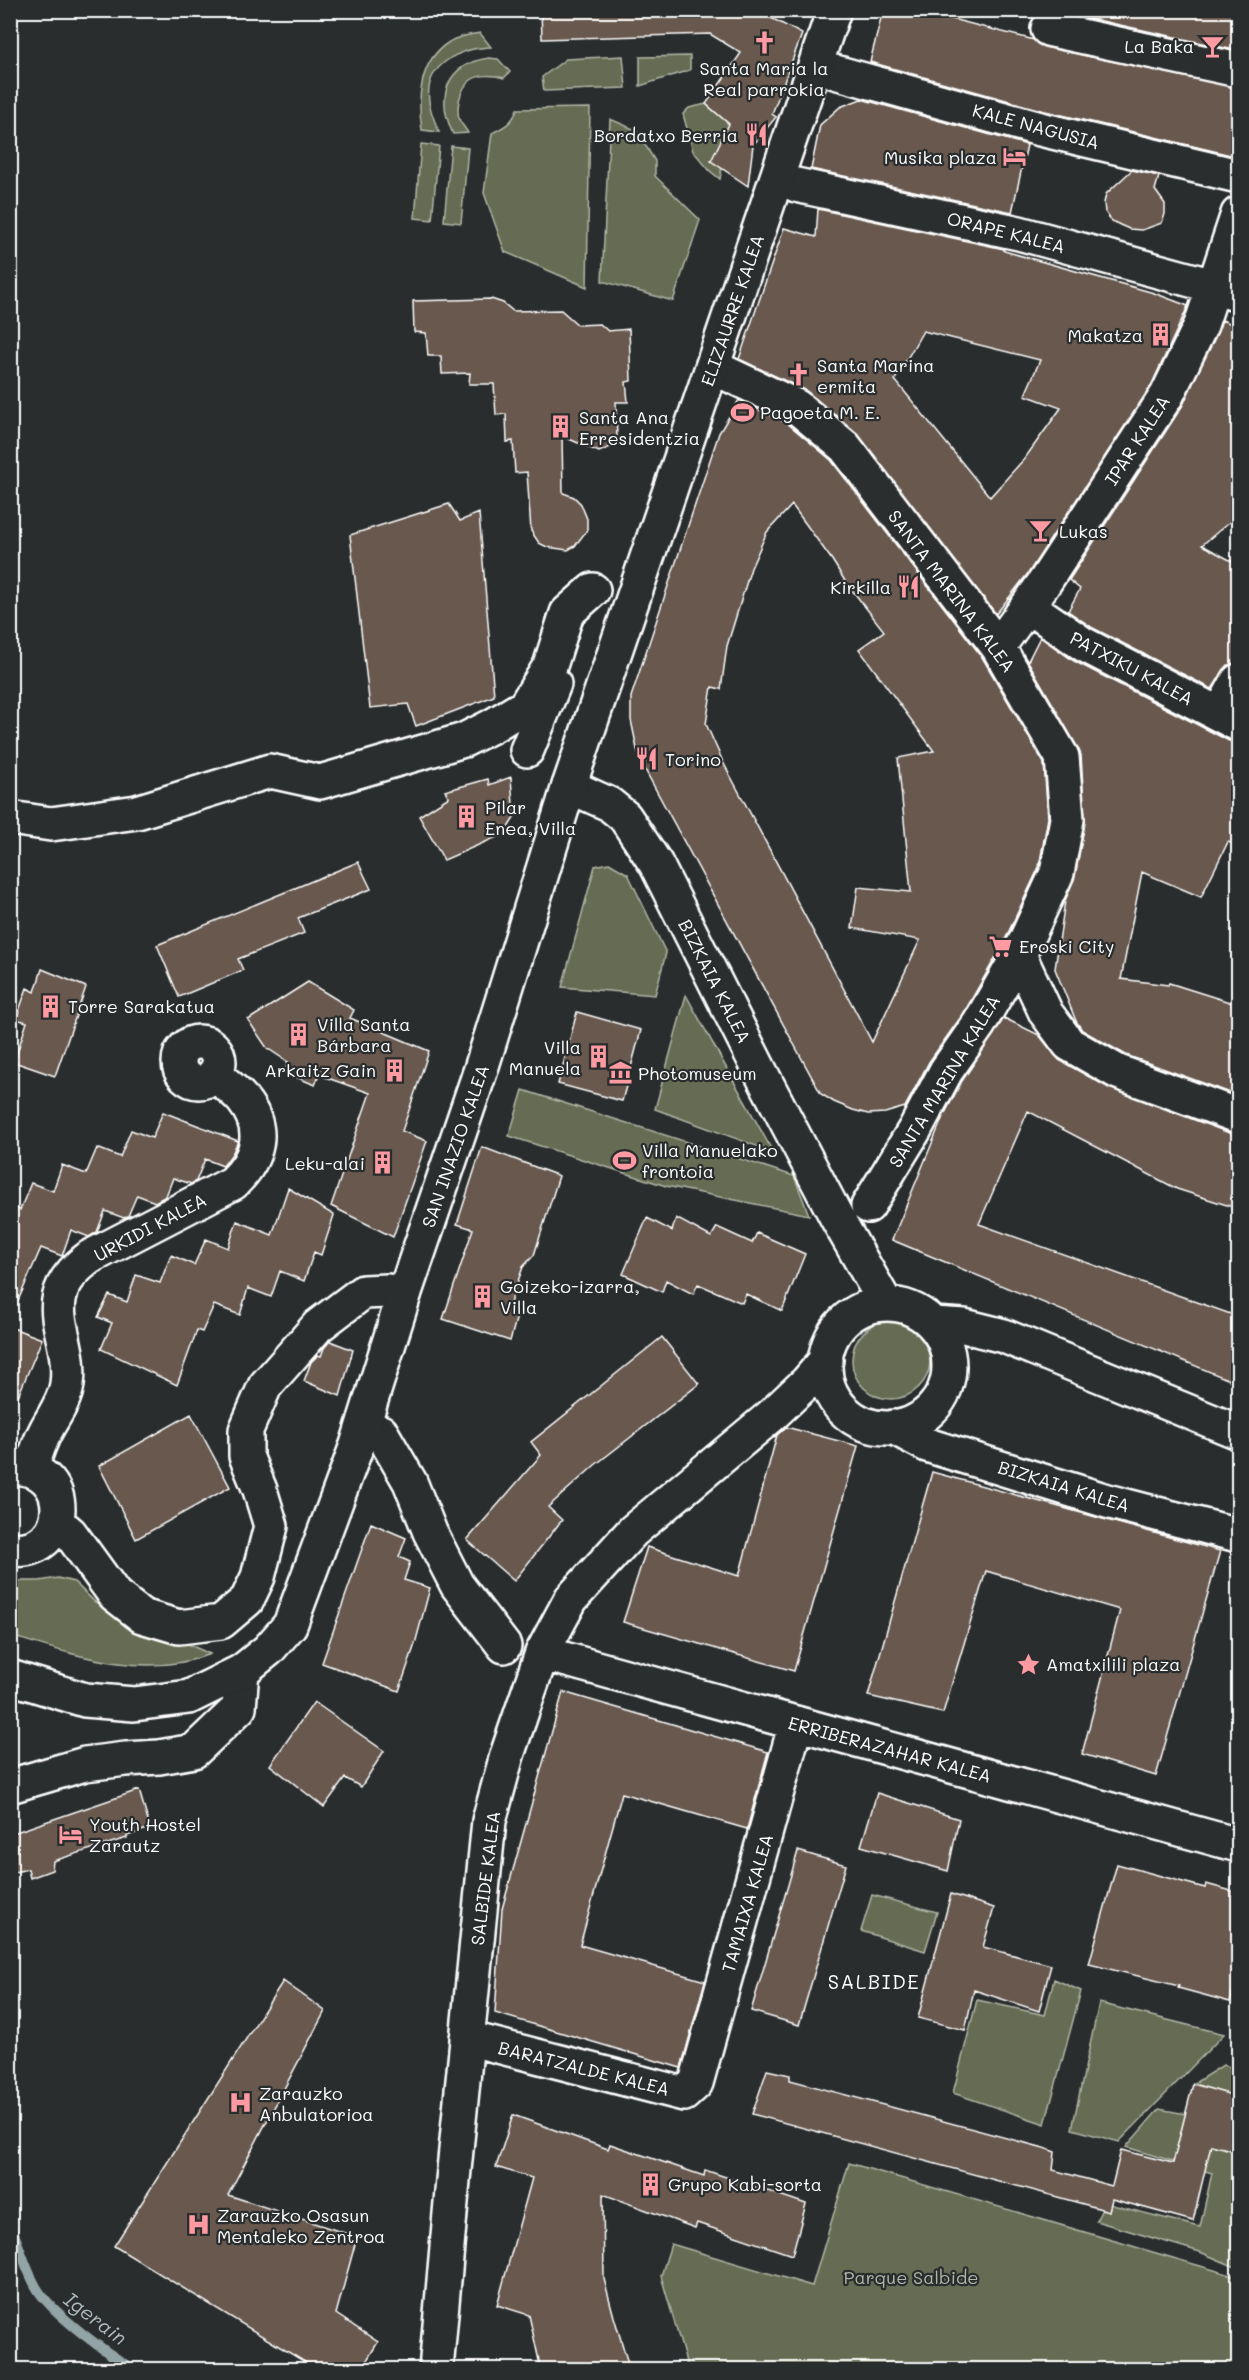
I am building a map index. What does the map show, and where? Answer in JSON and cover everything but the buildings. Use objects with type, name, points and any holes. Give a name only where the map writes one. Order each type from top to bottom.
[{"type":"street","name":"ELIZAURRE KALEA","points":[[633,602],[831,13]]},
{"type":"street","points":[[1048,29],[1239,70]]},
{"type":"street","name":"KALE NAGUSIA","points":[[835,72],[1040,129],[1239,176]]},
{"type":"street","name":"ORAPE KALEA","points":[[796,185],[1019,233],[1226,291]]},
{"type":"street","name":"IPAR KALEA","points":[[998,647],[1029,606],[1167,395],[1201,325],[1226,291],[1239,214]]},
{"type":"street","name":"SANTA MARINA KALEA","points":[[712,367],[797,407],[845,447],[998,647],[1062,757],[1067,819],[1057,873],[1019,955],[979,1024],[946,1071],[915,1129],[868,1206]]},
{"type":"street","points":[[593,590],[633,602]]},
{"type":"street","points":[[527,750],[593,590]]},
{"type":"street","points":[[10,818],[51,824],[136,812],[270,771],[320,782],[464,740],[525,706],[550,666],[567,613],[593,590]]},
{"type":"street","name":"SAN INAZIO KALEA","points":[[10,1677],[85,1700],[134,1704],[189,1697],[242,1671],[268,1650],[290,1626],[357,1445],[404,1295],[481,1069],[569,786],[633,602]]},
{"type":"street","name":"PATXIKU KALEA","points":[[1029,606],[1083,644],[1229,719]]},
{"type":"street","points":[[1229,719],[1239,681]]},
{"type":"street","name":"BIZKAIA KALEA","points":[[569,786],[609,804],[625,817],[656,864],[764,1079],[847,1236],[886,1304]]},
{"type":"street","points":[[1019,955],[1046,1013],[1069,1044],[1118,1072],[1239,1116]]},
{"type":"street","name":"URKIDI KALEA","points":[[21,1468],[38,1446],[64,1398],[68,1370],[58,1308],[64,1284],[71,1274],[90,1257],[233,1183],[247,1169],[254,1153],[257,1132],[252,1113],[242,1098],[214,1074]]},
{"type":"street","name":"BIZKAIA KALEA","points":[[847,1236],[852,1315]]},
{"type":"street","points":[[57,1522],[70,1533],[115,1595],[142,1616],[179,1627],[221,1622],[247,1600],[258,1577],[271,1526],[246,1456],[246,1430],[265,1386],[318,1326],[363,1292],[388,1291],[404,1295]]},
{"type":"street","points":[[886,1304],[903,1306],[919,1312],[933,1324],[944,1340],[949,1359],[945,1388],[929,1412],[912,1423],[893,1427],[875,1426],[858,1420],[844,1410],[833,1396],[827,1380],[826,1360],[830,1343],[838,1328],[852,1315],[868,1306],[886,1304]]},
{"type":"street","points":[[933,1324],[964,1326],[1004,1336],[1239,1431]]},
{"type":"street","name":"SALBIDE KALEA","points":[[436,2370],[489,1821],[507,1755],[542,1653],[571,1599],[633,1531],[771,1416],[807,1382],[826,1360]]},
{"type":"street","name":"SALBIDE KALEA","points":[[771,1416],[807,1409],[844,1410]]},
{"type":"street","name":"BIZKAIA KALEA","points":[[893,1427],[927,1444],[1107,1501],[1239,1535]]},
{"type":"street","points":[[381,1432],[410,1482],[430,1532],[458,1585],[504,1646]]},
{"type":"street","points":[[10,1549],[27,1549],[40,1544],[50,1535],[57,1522],[59,1508],[57,1496],[47,1480],[21,1468]]},
{"type":"street","name":"ERRIBERAZAHAR KALEA","points":[[542,1653],[1239,1845]]},
{"type":"street","points":[[10,1786],[85,1764],[126,1758],[159,1757],[194,1750],[239,1708],[242,1671]]},
{"type":"street","name":"TAMAIXA KALEA","points":[[696,2083],[796,1723]]},
{"type":"street","name":"BARATZALDE KALEA","points":[[467,2038],[684,2094],[696,2083]]},
{"type":"green space","points":[[480,33],[491,47],[468,51],[447,60],[432,77],[429,101],[439,132],[422,130],[420,94],[431,59],[449,42]]},
{"type":"green space","points":[[623,56],[626,88],[544,91],[542,77],[566,59]]},
{"type":"green space","points":[[690,56],[690,70],[640,86],[640,57]]},
{"type":"green space","points":[[489,58],[498,59],[510,72],[504,78],[482,76],[474,78],[467,84],[461,93],[458,111],[460,121],[468,133],[453,134],[445,108],[448,85],[462,67]]},
{"type":"green space","points":[[706,104],[729,124],[720,179],[693,151],[683,114],[689,108]]},
{"type":"green space","points":[[590,108],[587,287],[505,252],[484,193],[492,133],[510,121],[517,109]]},
{"type":"green space","points":[[610,119],[636,130],[655,161],[655,176],[700,220],[673,301],[602,281]]},
{"type":"green space","points":[[421,144],[439,146],[432,220],[415,218]]},
{"type":"green space","points":[[451,146],[468,148],[461,223],[444,221]]},
{"type":"green space","points":[[609,863],[628,874],[666,953],[655,995],[562,987],[595,866]]},
{"type":"green space","points":[[686,995],[773,1152],[655,1109]]},
{"type":"green space","points":[[523,1090],[794,1176],[809,1215],[666,1186],[509,1136]]},
{"type":"green space","points":[[883,1321],[899,1321],[913,1327],[924,1338],[930,1352],[930,1368],[924,1382],[913,1393],[899,1399],[883,1399],[869,1393],[858,1382],[852,1368],[852,1352],[858,1338],[869,1327]]},
{"type":"green space","points":[[58,1578],[74,1582],[95,1602],[210,1654],[161,1665],[136,1665],[85,1657],[11,1636],[10,1581],[39,1581]]},
{"type":"green space","points":[[872,1895],[937,1912],[925,1951],[861,1931]]},
{"type":"green space","points":[[1054,1979],[1081,1991],[1045,2124],[953,2093],[977,2000],[1045,2015]]},
{"type":"green space","points":[[1099,2003],[1224,2034],[1119,2142],[1072,2129]]},
{"type":"green space","points":[[1223,2065],[1238,2069],[1238,2097],[1193,2084]]},
{"type":"green space","points":[[1159,2109],[1186,2114],[1180,2136],[1238,2152],[1238,2268],[1200,2252],[1096,2221],[1105,2203],[1200,2227],[1212,2173],[1126,2147]]},
{"type":"green space","name":"Parque Salbide","points":[[849,2163],[1238,2277],[1238,2369],[688,2369],[661,2276],[671,2244],[812,2286]]},
{"type":"waterway","name":"Igerain","points":[[10,2225],[30,2275],[46,2300],[82,2333],[134,2370]]},
{"type":"place","name":"Santa Maria la Real parrokia","points":[[764,42]]},
{"type":"place","name":"La Baka","points":[[1212,46]]},
{"type":"place","name":"Bordatxo Berria","points":[[756,135]]},
{"type":"place","name":"Musika plaza","points":[[1015,157]]},
{"type":"place","name":"Makatza","points":[[1161,335]]},
{"type":"place","name":"Santa Marina ermita","points":[[799,375]]},
{"type":"place","name":"Pagoeta M. E.","points":[[742,412]]},
{"type":"place","name":"Santa Ana Erresidentzia","points":[[561,427]]},
{"type":"place","name":"Lukas","points":[[1041,531]]},
{"type":"place","name":"Kirkilla","points":[[909,587]]},
{"type":"place","name":"Torino","points":[[647,759]]},
{"type":"place","name":"Pilar Enea, Villa","points":[[467,817]]},
{"type":"place","name":"Eroski City","points":[[1001,946]]},
{"type":"place","name":"Torre Sarakatua","points":[[50,1006]]},
{"type":"place","name":"Villa Santa Bárbara","points":[[299,1034]]},
{"type":"place","name":"Villa Manuela","points":[[599,1057]]},
{"type":"place","name":"Arkaitz Gain","points":[[394,1070]]},
{"type":"place","name":"Photomuseum","points":[[620,1073]]},
{"type":"place","name":"Villa Manuelako frontoia","points":[[624,1160]]},
{"type":"place","name":"Leku-alai","points":[[383,1163]]},
{"type":"place","name":"Goizeko-izarra, Villa","points":[[482,1296]]},
{"type":"place","name":"Amatxilili plaza","points":[[1028,1664]]},
{"type":"place","name":"Youth Hostel Zarautz","points":[[71,1834]]},
{"type":"place","name":"Zarauzko Anbulatorioa","points":[[241,2103]]},
{"type":"place","name":"Grupo Kabi-sorta","points":[[650,2184]]},
{"type":"place","name":"Zarauzko Osasun Mentaleko Zentroa","points":[[199,2225]]},
{"type":"district","name":"SALBIDE","points":[[874,1981]]}]
